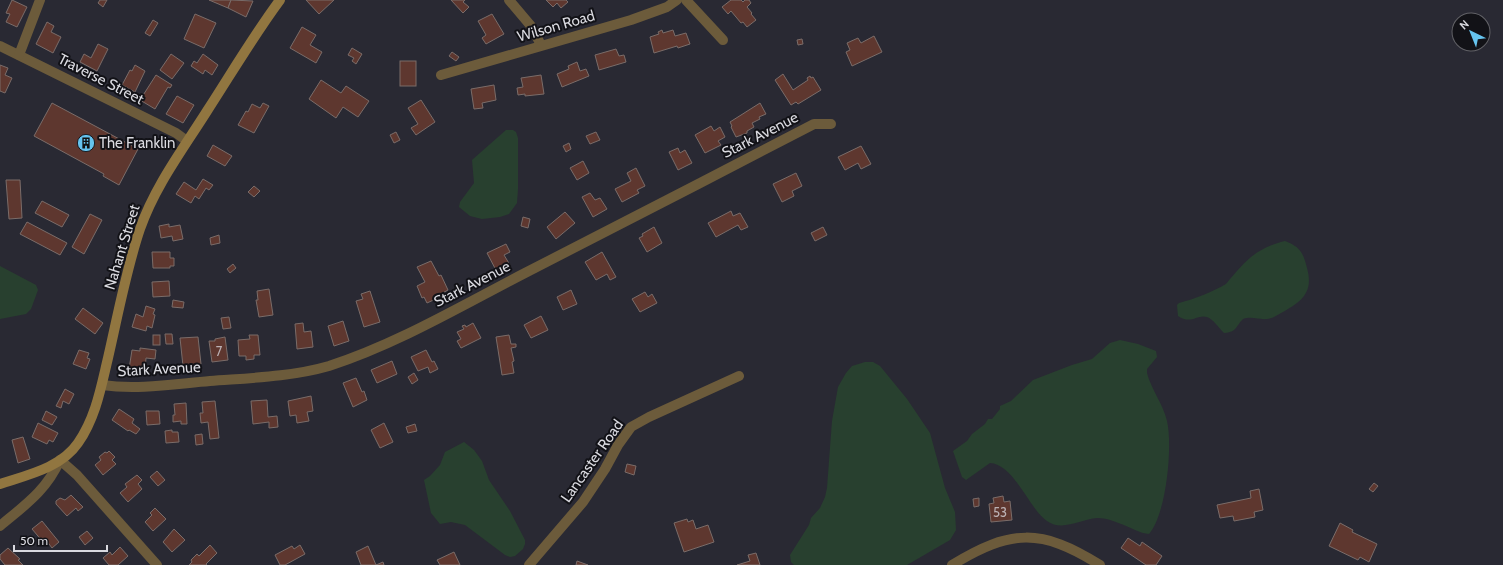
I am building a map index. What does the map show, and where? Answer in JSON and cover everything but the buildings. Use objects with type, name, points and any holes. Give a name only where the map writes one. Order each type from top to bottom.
[{"type":"main road","name":"Nahant Street","points":[[0,484],[49,467],[72,451],[83,436],[95,409],[102,385],[131,260],[141,228],[157,191],[187,141],[280,0]]},
{"type":"street","points":[[19,55],[40,0]]},
{"type":"street","points":[[509,0],[531,26],[542,45]]},
{"type":"street","name":"Wilson Road","points":[[441,75],[656,12],[677,0]]},
{"type":"street","points":[[686,0],[723,40]]},
{"type":"street","name":"Traverse Street","points":[[0,46],[176,133],[187,141]]},
{"type":"street","name":"Stark Avenue","points":[[102,385],[119,387],[148,386],[276,376],[310,370],[345,360],[370,351],[436,319],[814,124],[831,124]]},
{"type":"street","name":"Lancaster Road","points":[[529,565],[583,502],[605,469],[618,445],[631,427],[649,417],[739,376]]},
{"type":"street","points":[[0,526],[38,494],[56,470],[60,460],[77,475],[157,565]]},
{"type":"street","points":[[952,565],[990,544],[1010,539],[1028,538],[1041,539],[1062,544],[1072,548],[1100,565]]},
{"type":"green space","points":[[506,130],[513,130],[516,132],[518,138],[517,203],[509,214],[500,217],[482,219],[470,216],[459,207],[460,202],[474,183],[472,160]]},
{"type":"green space","points":[[1285,241],[1300,251],[1306,262],[1309,284],[1300,301],[1271,318],[1243,319],[1234,330],[1224,333],[1207,317],[1203,316],[1187,320],[1178,316],[1177,305],[1179,303],[1203,295],[1226,284],[1252,256],[1266,247]]},
{"type":"green space","points":[[0,266],[36,285],[38,290],[31,309],[26,314],[0,319]]},
{"type":"green space","points":[[1120,340],[1138,344],[1156,351],[1157,357],[1147,369],[1147,373],[1151,385],[1163,409],[1169,433],[1167,480],[1164,497],[1155,525],[1149,534],[1102,518],[1065,525],[1053,524],[1040,515],[1014,479],[999,465],[990,463],[966,480],[962,477],[953,451],[967,441],[972,434],[985,424],[988,419],[992,419],[1000,409],[1000,406],[1011,401],[1033,380],[1092,359],[1110,343]]},
{"type":"green space","points":[[865,362],[873,362],[880,366],[907,399],[930,433],[945,488],[955,512],[956,530],[950,540],[907,565],[794,565],[791,562],[790,555],[809,525],[811,518],[820,508],[825,497],[832,421],[838,387],[852,366]]},
{"type":"green space","points":[[464,442],[474,450],[482,461],[489,480],[510,511],[525,540],[523,549],[515,556],[510,557],[505,555],[465,525],[451,522],[440,524],[431,513],[424,480],[440,465],[445,452]]},
{"type":"place","name":"The Franklin","points":[[86,143]]}]
